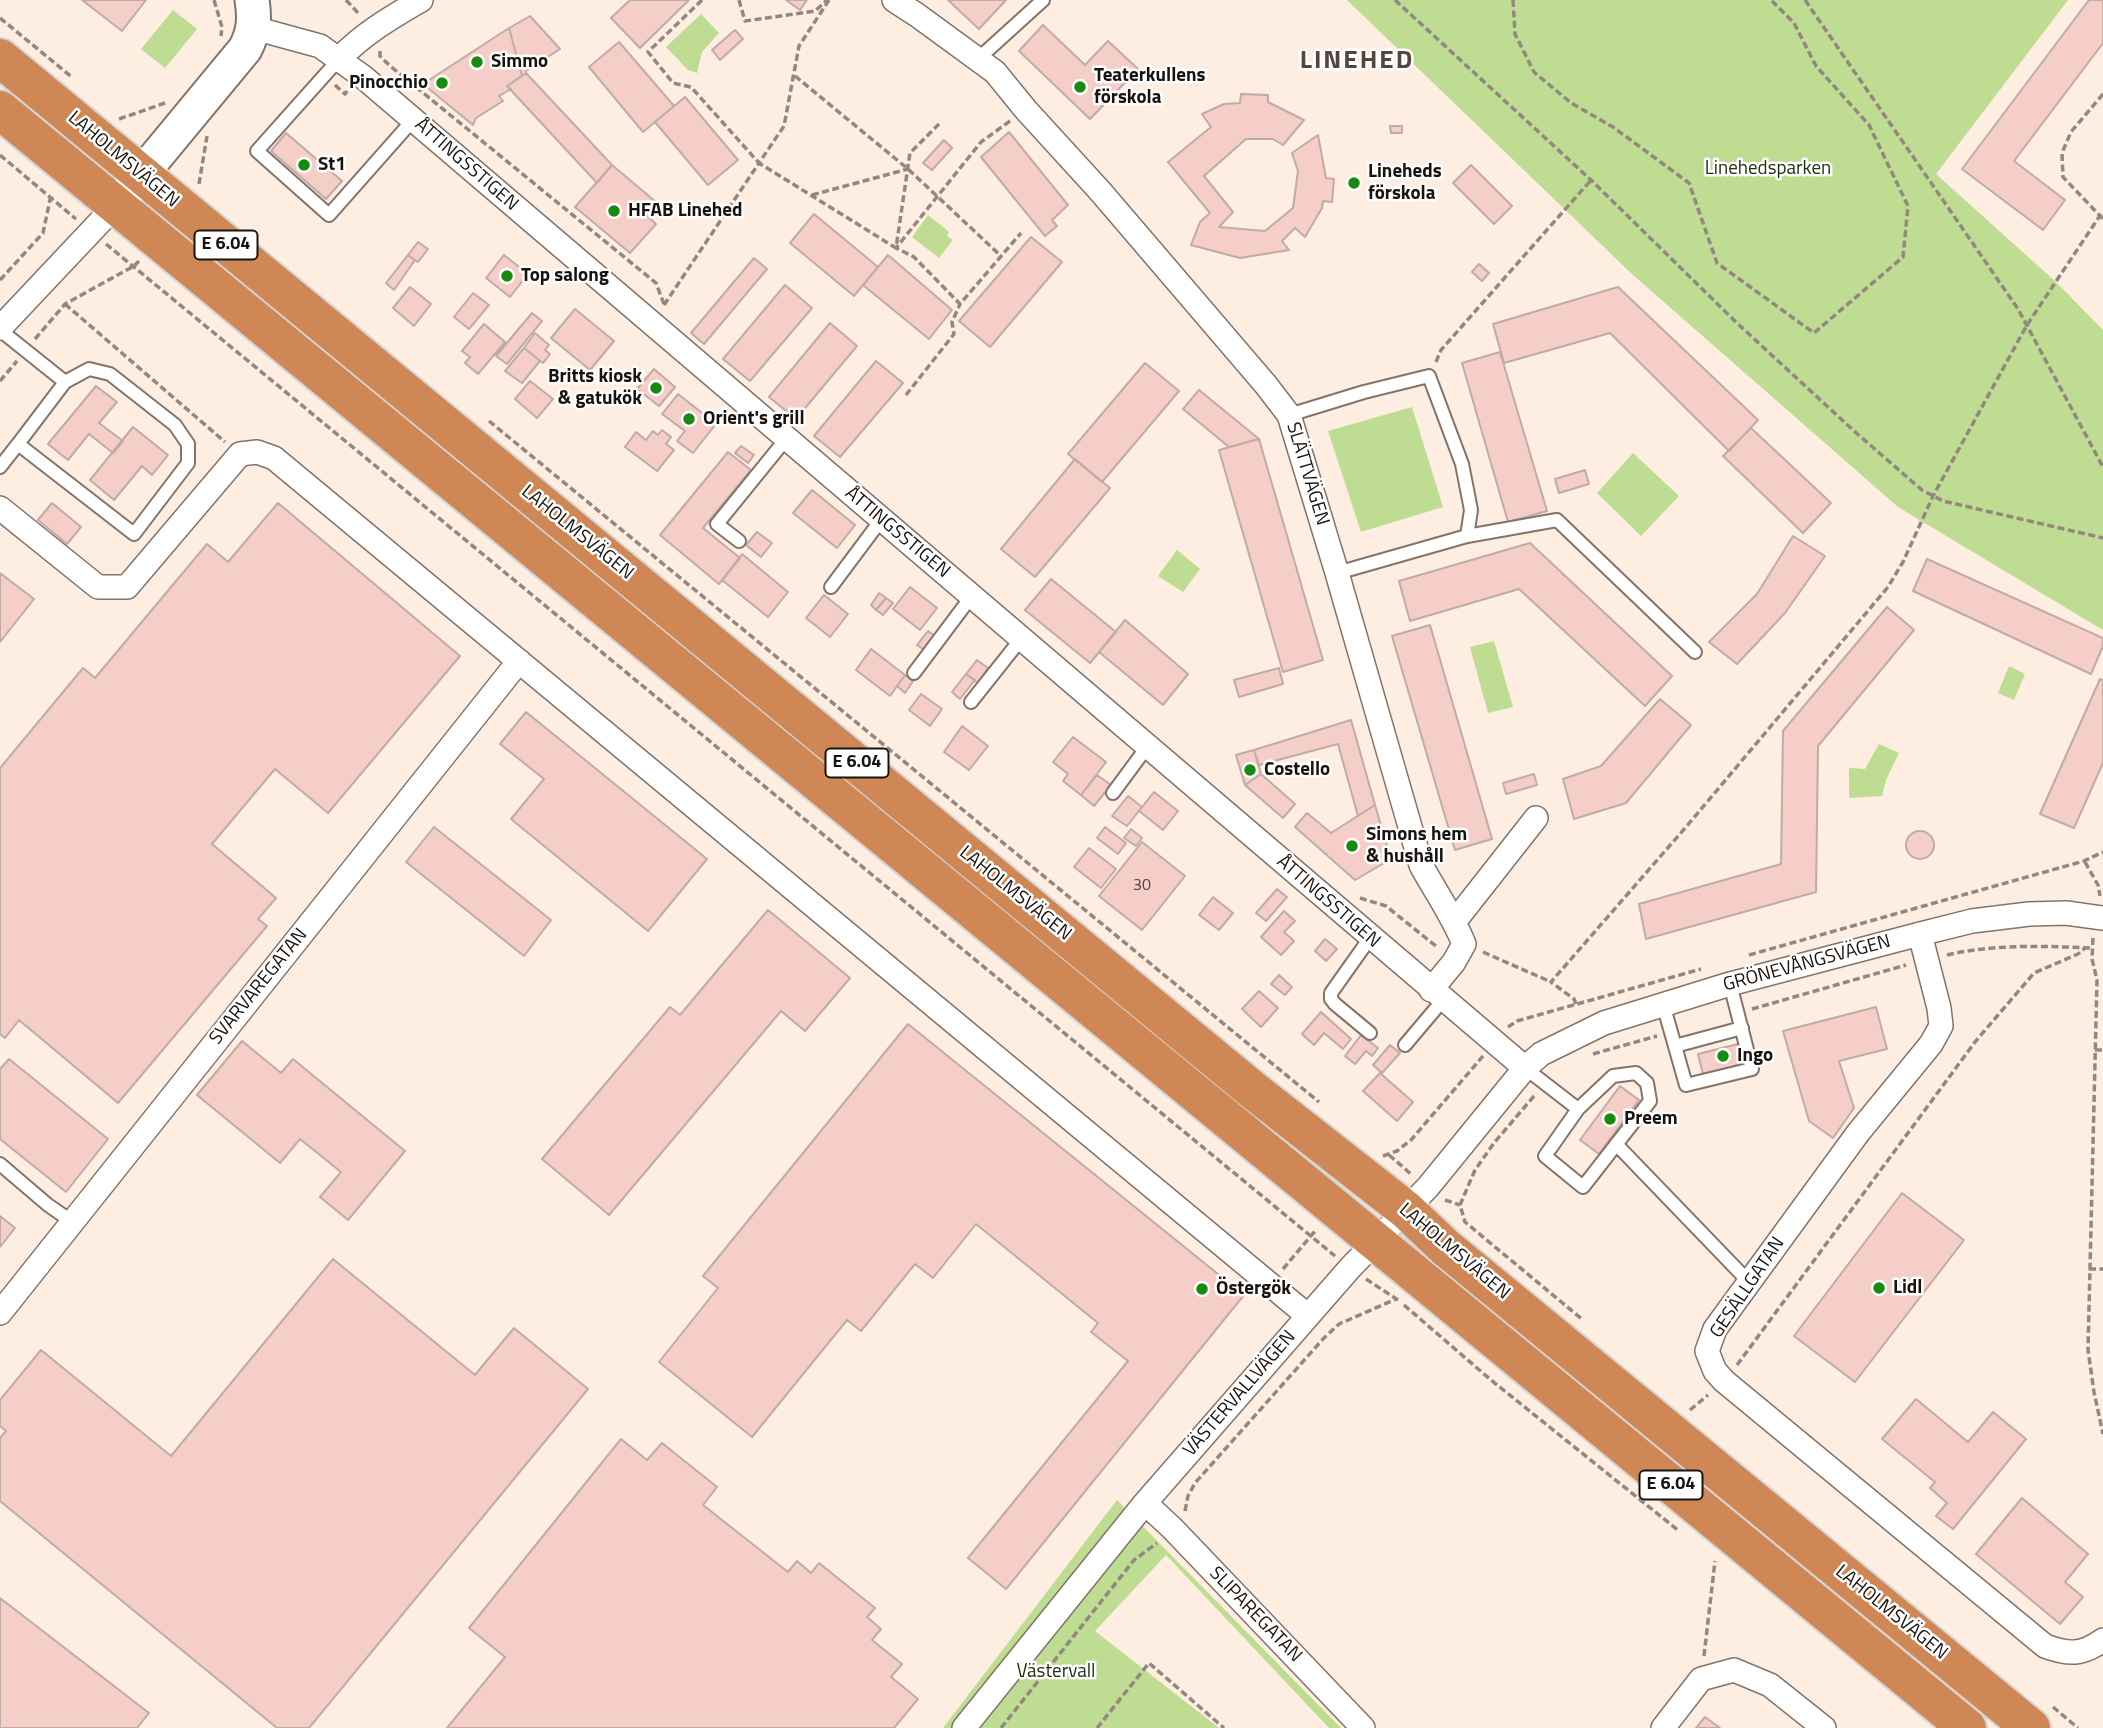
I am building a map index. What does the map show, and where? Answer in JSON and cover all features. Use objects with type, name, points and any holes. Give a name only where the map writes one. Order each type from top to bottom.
[{"type":"highway","name":"LAHOLMSVÄGEN","points":[[0,58],[1254,1091],[1406,1210],[1455,1234],[2039,1716]]},
{"type":"highway","name":"LAHOLMSVÄGEN","points":[[0,110],[61,183],[1363,1255],[1968,1728]]},
{"type":"main road","points":[[104,219],[245,49],[253,14]]},
{"type":"street","points":[[340,58],[372,29],[421,0]]},
{"type":"street","name":"SLÄTTVÄGEN","points":[[894,0],[995,72],[1100,191],[1289,415],[1421,865],[1440,901],[1455,921],[1464,944]]},
{"type":"street","name":"ÅTTINGSSTIGEN","points":[[253,14],[340,58],[1525,1068]]},
{"type":"street","points":[[0,329],[104,219]]},
{"type":"street","points":[[0,508],[97,587],[127,587],[240,454],[257,452],[274,458],[1308,1317]]},
{"type":"street","name":"SVARVAREGATAN","points":[[0,1313],[519,661]]},
{"type":"street","points":[[1455,921],[1536,818]]},
{"type":"street","name":"GRÖNEVÅNGSVÄGEN","points":[[1525,1068],[1541,1054],[1604,1023],[1730,984],[1920,934],[1972,921],[2029,914],[2103,918]]},
{"type":"street","name":"GESÄLLGATAN","points":[[1920,934],[1939,1007],[1941,1026],[1931,1044],[1858,1133],[1715,1329],[1707,1351],[1715,1371],[1724,1381],[2045,1646],[2063,1653],[2078,1652],[2103,1640]]},
{"type":"street","points":[[1437,995],[1464,944]]},
{"type":"street","name":"VÄSTERVALLVÄGEN","points":[[964,1728],[1145,1503],[1363,1255],[1427,1187],[1525,1068]]},
{"type":"street","name":"SLIPAREGATAN","points":[[1145,1503],[1363,1728]]},
{"type":"street","points":[[1663,1728],[1701,1679],[1734,1670],[1770,1685],[1824,1728]]},
{"type":"lane","points":[[978,60],[1043,0]]},
{"type":"lane","points":[[340,58],[257,152],[329,215],[413,120]]},
{"type":"lane","points":[[0,329],[65,382]]},
{"type":"lane","points":[[0,467],[65,382],[89,369],[110,374],[175,425],[188,444],[188,463],[134,534],[18,444]]},
{"type":"lane","points":[[1289,415],[1429,376],[1462,464],[1471,510],[1467,536]]},
{"type":"lane","points":[[739,541],[717,524],[786,439]]},
{"type":"lane","points":[[831,587],[881,520]]},
{"type":"lane","points":[[1337,573],[1467,536],[1557,520],[1695,652]]},
{"type":"lane","points":[[914,673],[971,597]]},
{"type":"lane","points":[[971,702],[1021,639]]},
{"type":"lane","points":[[1113,793],[1147,747]]},
{"type":"lane","points":[[1370,938],[1331,993],[1331,999],[1370,1033]]},
{"type":"lane","points":[[1663,1003],[1686,1085],[1752,1069],[1730,984]]},
{"type":"lane","points":[[1405,1045],[1437,995]]},
{"type":"lane","points":[[1675,1046],[1742,1028]]},
{"type":"lane","points":[[1525,1068],[1578,1109]]},
{"type":"lane","points":[[1636,1073],[1647,1083],[1650,1101],[1583,1187],[1545,1156],[1578,1109],[1613,1076],[1636,1073]]},
{"type":"lane","points":[[1616,1144],[1749,1282]]},
{"type":"lane","points":[[0,1164],[71,1222]]},
{"type":"path","points":[[214,0],[222,27],[218,44]]},
{"type":"path","points":[[702,0],[648,52],[673,83],[691,87],[759,163],[914,257],[960,304]]},
{"type":"path","points":[[739,0],[745,21],[815,11],[828,0]]},
{"type":"path","points":[[664,305],[785,126],[799,46],[828,0]]},
{"type":"path","points":[[1395,0],[1591,180],[1738,324],[1922,490],[1943,501],[2103,538]]},
{"type":"path","points":[[1513,0],[1515,34],[1534,72],[1571,103],[1613,127],[1689,183],[1717,263],[1814,333],[1903,257],[1908,206],[1869,125],[1816,66],[1794,23],[1771,0]]},
{"type":"path","points":[[1805,0],[2027,325],[2103,467]]},
{"type":"path","points":[[794,75],[908,169],[1001,256]]},
{"type":"path","points":[[2101,217],[2063,177],[2062,153],[2071,132],[2103,94]]},
{"type":"path","points":[[98,139],[119,119],[171,100]]},
{"type":"path","points":[[896,247],[981,142],[1026,110]]},
{"type":"path","points":[[896,247],[910,153],[939,124]]},
{"type":"path","points":[[0,155],[61,183],[1363,1255],[1408,1288],[1491,1380],[1684,1535]]},
{"type":"path","points":[[810,195],[908,169]]},
{"type":"path","points":[[1429,376],[1441,349],[1591,180]]},
{"type":"path","points":[[0,280],[43,233],[61,183]]},
{"type":"path","points":[[1551,982],[1888,587],[1903,562],[1933,496],[2027,325],[2103,211]]},
{"type":"path","points":[[906,395],[954,334],[952,322],[960,304],[1021,233]]},
{"type":"path","points":[[65,304],[240,454]]},
{"type":"path","points":[[1464,944],[1551,982],[1574,999],[1576,1004]]},
{"type":"path","points":[[1724,1381],[1975,1042],[2034,973],[2078,954],[2085,948]]},
{"type":"path","points":[[2091,948],[2097,980],[2088,1350],[2103,1434]]},
{"type":"path","points":[[2097,980],[2103,980]]},
{"type":"path","points":[[2095,1049],[2103,1049]]},
{"type":"path","points":[[2090,1269],[2103,1269]]},
{"type":"path","points":[[1001,1728],[1133,1560],[1154,1546],[1185,1512],[1188,1496],[1195,1483],[1323,1339],[1339,1324],[1408,1288]]},
{"type":"path","points":[[1701,1679],[1716,1561]]},
{"type":"path","points":[[1097,1728],[1149,1663],[1224,1728]]},
{"type":"path","points":[[2039,1716],[2078,1728]]},
{"type":"green space","name":"Linehedsparken","points":[[1347,0],[2068,0],[1936,174],[2056,282],[2103,330],[2103,630],[1898,507],[1633,275]]},
{"type":"green space","points":[[173,10],[197,29],[165,68],[141,49]]},
{"type":"green space","points":[[701,14],[719,33],[702,52],[697,73],[688,70],[666,47]]},
{"type":"green space","points":[[928,215],[949,232],[947,236],[953,240],[939,258],[912,237]]},
{"type":"green space","points":[[1412,407],[1443,507],[1361,532],[1328,431]]},
{"type":"green space","points":[[1633,453],[1679,496],[1641,536],[1597,493]]},
{"type":"green space","points":[[1177,550],[1200,569],[1183,592],[1158,576]]},
{"type":"green space","points":[[1494,641],[1513,707],[1488,713],[1470,647]]},
{"type":"green space","points":[[2009,666],[2025,674],[2014,700],[1998,693]]},
{"type":"green space","points":[[1879,744],[1899,753],[1886,780],[1882,796],[1849,798],[1849,768],[1865,769]]},
{"type":"green space","name":"Västervall","points":[[1117,1500],[1341,1728],[1329,1728],[1166,1555],[1095,1631],[1219,1728],[943,1728]]},
{"type":"building","points":[[82,0],[146,0],[122,31]]},
{"type":"building","points":[[630,0],[689,0],[640,48],[611,18]]},
{"type":"building","points":[[786,0],[807,0],[800,10]]},
{"type":"building","points":[[948,0],[1006,0],[979,29]]},
{"type":"building","points":[[2089,0],[2103,0],[2103,43],[2014,161],[2065,200],[2043,230],[1962,169]]},
{"type":"building","points":[[530,16],[560,49],[522,76],[509,28]]},
{"type":"building","points":[[1043,25],[1085,65],[1108,41],[1138,69],[1090,119],[1019,51]]},
{"type":"building","points":[[509,28],[522,76],[507,86],[511,89],[499,96],[503,101],[476,118],[473,125],[423,84]]},
{"type":"building","points":[[735,30],[743,39],[720,60],[712,50]]},
{"type":"building","points":[[619,42],[674,106],[643,132],[589,67]]},
{"type":"building","points":[[526,73],[612,165],[597,183],[507,86]]},
{"type":"building","points":[[1241,94],[1268,95],[1268,102],[1304,120],[1283,145],[1273,139],[1246,139],[1204,176],[1233,212],[1219,227],[1265,231],[1293,208],[1298,171],[1292,153],[1318,135],[1326,178],[1334,179],[1332,202],[1323,201],[1322,208],[1305,237],[1295,228],[1282,241],[1289,250],[1240,258],[1191,245],[1200,222],[1210,213],[1168,162],[1211,127],[1202,114],[1224,104],[1240,103]]},
{"type":"building","points":[[685,97],[738,160],[708,185],[655,122]]},
{"type":"building","points":[[1390,126],[1402,126],[1402,133],[1391,133]]},
{"type":"building","points":[[1009,132],[1068,205],[1052,220],[1057,226],[1045,236],[981,157]]},
{"type":"building","points":[[286,133],[342,181],[326,199],[271,151]]},
{"type":"building","points":[[944,140],[952,148],[932,170],[923,163]]},
{"type":"building","name":"HFAB Linehed","points":[[612,165],[656,202],[646,215],[656,224],[630,253],[575,207]]},
{"type":"building","points":[[1471,165],[1512,206],[1494,224],[1453,183]]},
{"type":"building","points":[[814,214],[878,267],[854,296],[790,243]]},
{"type":"building","points":[[1031,237],[1062,262],[990,347],[959,321]]},
{"type":"building","points":[[418,242],[428,249],[418,262],[408,255]]},
{"type":"building","points":[[408,255],[415,260],[394,290],[386,283]]},
{"type":"building","name":"Top salong","points":[[504,255],[528,274],[510,297],[486,278]]},
{"type":"building","points":[[888,255],[952,310],[929,339],[863,285]]},
{"type":"building","points":[[754,258],[767,269],[704,344],[691,333]]},
{"type":"building","points":[[1479,264],[1489,273],[1482,281],[1472,272]]},
{"type":"building","points":[[785,285],[812,308],[750,381],[723,359]]},
{"type":"building","points":[[410,287],[431,304],[414,326],[393,308]]},
{"type":"building","points":[[1618,287],[1758,420],[1729,451],[1610,333],[1504,363],[1493,324]]},
{"type":"building","points":[[473,293],[489,305],[469,329],[454,317]]},
{"type":"building","points":[[575,309],[614,341],[590,370],[551,338]]},
{"type":"building","points":[[532,313],[542,321],[507,364],[496,356]]},
{"type":"building","points":[[830,323],[857,346],[796,419],[769,397]]},
{"type":"building","points":[[484,324],[505,342],[478,374],[465,363],[470,357],[462,351]]},
{"type":"building","points":[[535,333],[549,345],[545,350],[550,354],[543,363],[524,348]]},
{"type":"building","points":[[524,348],[540,361],[522,383],[505,371]]},
{"type":"building","points":[[1500,352],[1547,511],[1508,522],[1462,363]]},
{"type":"building","points":[[876,361],[903,383],[840,457],[814,436]]},
{"type":"building","points":[[1145,363],[1179,391],[1102,482],[1068,454]]},
{"type":"building","name":"Britts kiosk & gatukök","points":[[654,369],[675,387],[659,406],[637,389]]},
{"type":"building","points":[[530,381],[553,399],[537,418],[515,399]]},
{"type":"building","points":[[96,386],[117,402],[99,423],[123,441],[113,453],[89,434],[68,460],[48,444]]},
{"type":"building","points":[[1199,390],[1259,439],[1229,447],[1183,409]]},
{"type":"building","name":"Orient's grill","points":[[678,394],[716,424],[693,453],[677,441],[685,431],[662,414]]},
{"type":"building","points":[[133,427],[168,455],[152,475],[142,466],[114,500],[90,480]]},
{"type":"building","points":[[1751,428],[1831,503],[1803,533],[1723,456]]},
{"type":"building","points":[[662,430],[671,437],[666,444],[674,450],[657,471],[625,447],[636,432],[646,440],[653,431],[658,435]]},
{"type":"building","points":[[1259,439],[1323,660],[1283,672],[1219,450]]},
{"type":"building","points":[[741,446],[754,455],[748,463],[735,453]]},
{"type":"building","points":[[728,452],[751,470],[703,528],[740,558],[719,584],[660,535]]},
{"type":"building","points":[[1075,459],[1110,488],[1035,577],[1001,549]]},
{"type":"building","points":[[1585,470],[1589,484],[1559,493],[1555,479]]},
{"type":"building","points":[[812,490],[855,525],[837,548],[793,513]]},
{"type":"building","points":[[52,503],[81,527],[67,544],[38,520]]},
{"type":"building","points":[[278,503],[460,656],[328,813],[275,769],[212,844],[276,898],[258,919],[267,926],[118,1103],[19,1020],[5,1038],[0,1034],[0,768],[83,668],[95,678],[207,544],[228,562]]},
{"type":"building","points":[[757,532],[772,543],[761,557],[746,545]]},
{"type":"building","points":[[1793,536],[1825,556],[1785,613],[1737,664],[1709,642],[1757,594]]},
{"type":"building","points":[[1530,543],[1672,676],[1645,706],[1519,589],[1410,621],[1399,581]]},
{"type":"building","points":[[742,554],[788,592],[768,617],[722,580]]},
{"type":"building","points":[[1927,559],[2103,638],[2103,646],[2091,674],[1913,591]]},
{"type":"building","points":[[0,573],[34,599],[0,642]]},
{"type":"building","points":[[1051,579],[1116,632],[1090,663],[1025,610]]},
{"type":"building","points":[[910,587],[937,608],[920,630],[893,609]]},
{"type":"building","points":[[879,593],[886,598],[876,610],[871,605]]},
{"type":"building","points":[[824,595],[848,614],[830,637],[806,618]]},
{"type":"building","points":[[886,598],[893,603],[883,615],[876,610]]},
{"type":"building","points":[[1887,607],[1914,630],[1818,746],[1816,892],[1646,939],[1639,904],[1781,864],[1783,731]]},
{"type":"building","points":[[1125,620],[1188,674],[1163,705],[1099,652]]},
{"type":"building","points":[[1430,625],[1492,839],[1455,850],[1392,636]]},
{"type":"building","points":[[928,631],[935,636],[924,650],[917,645]]},
{"type":"building","points":[[871,649],[905,675],[890,696],[856,670]]},
{"type":"building","points":[[977,660],[988,668],[978,683],[966,674]]},
{"type":"building","points":[[1279,668],[1283,684],[1239,697],[1234,680]]},
{"type":"building","points":[[966,674],[975,680],[960,699],[952,692]]},
{"type":"building","points":[[905,675],[913,681],[905,693],[897,686]]},
{"type":"building","points":[[2100,679],[2103,680],[2103,763],[2074,828],[2040,814]]},
{"type":"building","points":[[921,694],[942,709],[930,726],[909,710]]},
{"type":"building","points":[[1660,699],[1691,725],[1626,803],[1574,819],[1563,779],[1601,766]]},
{"type":"building","points":[[526,712],[707,859],[648,931],[511,819],[544,779],[500,744]]},
{"type":"building","points":[[1351,720],[1375,805],[1358,816],[1338,744],[1259,765],[1254,750]]},
{"type":"building","points":[[962,726],[988,746],[969,770],[944,752]]},
{"type":"building","points":[[1073,737],[1106,762],[1081,795],[1063,781],[1068,774],[1053,762]]},
{"type":"building","name":"Costello","points":[[1254,750],[1261,774],[1245,785],[1236,755]]},
{"type":"building","points":[[1261,774],[1295,804],[1283,818],[1245,785]]},
{"type":"building","points":[[1534,774],[1537,785],[1506,794],[1503,783]]},
{"type":"building","points":[[1097,775],[1111,785],[1094,806],[1081,795]]},
{"type":"building","points":[[1154,792],[1178,811],[1163,830],[1139,811]]},
{"type":"building","points":[[1128,796],[1142,807],[1127,826],[1112,816]]},
{"type":"building","name":"Simons hem & hushåll","points":[[1375,805],[1391,859],[1355,880],[1295,827],[1307,813],[1331,833]]},
{"type":"building","points":[[434,827],[551,920],[524,956],[406,862]]},
{"type":"building","points":[[1105,827],[1126,843],[1118,854],[1097,838]]},
{"type":"building","points":[[1131,829],[1142,838],[1136,846],[1124,838]]},
{"type":"building","points":[[1920,831],[1930,835],[1934,845],[1930,855],[1920,859],[1910,855],[1906,845],[1910,835]]},
{"type":"building","points":[[1142,842],[1185,876],[1142,930],[1099,896]]},
{"type":"building","points":[[1089,848],[1116,869],[1101,888],[1074,867]]},
{"type":"building","points":[[1277,889],[1287,897],[1266,921],[1256,913]]},
{"type":"building","points":[[1213,897],[1233,913],[1219,930],[1199,915]]},
{"type":"building","points":[[768,910],[850,978],[805,1031],[781,1011],[609,1215],[542,1159],[670,1007],[680,1015]]},
{"type":"building","points":[[1284,911],[1295,921],[1284,932],[1294,941],[1281,955],[1261,937]]},
{"type":"building","points":[[1325,939],[1337,949],[1326,961],[1315,951]]},
{"type":"building","points":[[1279,975],[1292,987],[1285,995],[1271,984]]},
{"type":"building","points":[[1259,991],[1278,1008],[1261,1027],[1242,1009]]},
{"type":"building","points":[[1876,1007],[1887,1049],[1839,1061],[1854,1108],[1833,1138],[1809,1121],[1783,1031]]},
{"type":"building","points":[[1321,1012],[1351,1039],[1343,1049],[1324,1033],[1314,1045],[1302,1034]]},
{"type":"building","points":[[908,1024],[1244,1295],[1006,1589],[968,1558],[1128,1361],[1091,1332],[1098,1323],[976,1224],[933,1278],[915,1264],[861,1331],[847,1320],[752,1437],[659,1362],[718,1288],[703,1276]]},
{"type":"building","points":[[1361,1035],[1378,1048],[1372,1056],[1366,1051],[1355,1064],[1345,1056]]},
{"type":"building","points":[[242,1041],[281,1073],[293,1059],[405,1151],[348,1220],[320,1197],[341,1172],[300,1139],[280,1163],[197,1095]]},
{"type":"building","points":[[1738,1044],[1742,1064],[1703,1074],[1698,1054]]},
{"type":"building","points":[[1390,1045],[1400,1053],[1382,1073],[1373,1065]]},
{"type":"building","points":[[9,1059],[108,1139],[66,1192],[0,1139],[0,1069]]},
{"type":"building","points":[[1380,1073],[1413,1102],[1397,1121],[1363,1091]]},
{"type":"building","points":[[1620,1086],[1639,1100],[1599,1154],[1580,1140]]},
{"type":"building","name":"Lidl","points":[[1902,1193],[1964,1240],[1855,1382],[1794,1336]]},
{"type":"building","points":[[0,1216],[15,1228],[0,1247]]},
{"type":"building","points":[[333,1259],[475,1375],[514,1328],[588,1389],[309,1728],[277,1728],[0,1501],[0,1438],[6,1431],[0,1426],[0,1400],[41,1350],[171,1456]]},
{"type":"building","points":[[1916,1399],[1968,1442],[1993,1412],[2026,1439],[1953,1529],[1936,1516],[1947,1503],[1930,1488],[1935,1482],[1882,1439]]},
{"type":"building","points":[[621,1439],[647,1460],[662,1443],[717,1487],[703,1505],[788,1572],[797,1561],[811,1573],[819,1563],[875,1608],[867,1617],[881,1629],[872,1640],[902,1664],[891,1677],[918,1699],[894,1728],[447,1728],[505,1657],[469,1628]]},
{"type":"building","points":[[2022,1498],[2088,1554],[2065,1582],[2083,1597],[2060,1624],[1976,1554]]},
{"type":"building","points":[[0,1598],[149,1713],[137,1728],[0,1728]]},
{"type":"building","points":[[1705,1717],[1720,1728],[1696,1728]]},
{"type":"place","name":"Simmo","points":[[477,62]]},
{"type":"place","name":"Pinocchio","points":[[442,83]]},
{"type":"place","name":"Teaterkullens förskola","points":[[1080,87]]},
{"type":"place","name":"St1","points":[[304,165]]},
{"type":"place","name":"Lineheds förskola","points":[[1354,183]]},
{"type":"place","name":"HFAB Linehed","points":[[614,211]]},
{"type":"place","name":"Top salong","points":[[507,276]]},
{"type":"place","name":"Britts kiosk & gatukök","points":[[656,388]]},
{"type":"place","name":"Orient's grill","points":[[689,419]]},
{"type":"place","name":"Costello","points":[[1250,770]]},
{"type":"place","name":"Simons hem & hushåll","points":[[1352,846]]},
{"type":"place","name":"Ingo","points":[[1723,1056]]},
{"type":"place","name":"Preem","points":[[1610,1119]]},
{"type":"place","name":"Lidl","points":[[1879,1288]]},
{"type":"place","name":"Östergök","points":[[1202,1289]]},
{"type":"district","name":"LINEHED","points":[[1357,62]]}]
